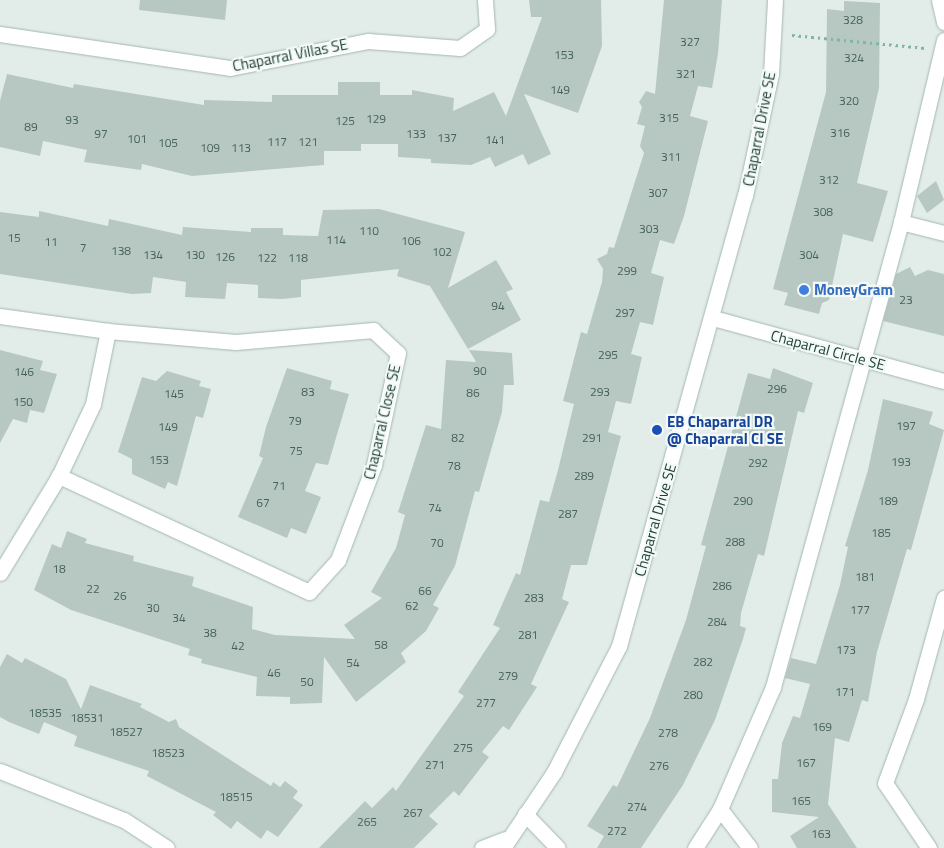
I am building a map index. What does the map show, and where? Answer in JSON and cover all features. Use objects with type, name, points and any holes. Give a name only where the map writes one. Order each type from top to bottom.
[{"type":"street","name":"Chaparral Villas SE","points":[[0,34],[230,68],[368,41],[460,48],[488,29],[485,0]]},
{"type":"street","name":"Chaparral Drive SE","points":[[482,848],[504,843],[554,772],[619,646],[713,318],[745,196],[771,74],[775,0]]},
{"type":"street","points":[[939,0],[944,22]]},
{"type":"street","points":[[695,848],[720,808],[773,687],[860,360],[901,222],[943,45]]},
{"type":"street","points":[[901,222],[944,233]]},
{"type":"street","points":[[0,316],[108,331],[93,404],[59,476],[0,573]]},
{"type":"street","name":"Chaparral Circle SE","points":[[713,318],[860,360],[944,381]]},
{"type":"street","name":"Chaparral Close SE","points":[[59,476],[309,592],[338,560],[374,465],[398,353],[373,330],[236,342],[108,331]]},
{"type":"street","points":[[929,848],[885,784],[916,699],[944,598]]},
{"type":"street","points":[[0,771],[124,820],[167,848]]},
{"type":"street","points":[[720,808],[750,848]]},
{"type":"street","points":[[525,814],[558,848]]},
{"type":"path","points":[[774,33],[943,45]]},
{"type":"building","points":[[140,0],[227,0],[225,20],[139,10]]},
{"type":"building","points":[[529,0],[601,0],[602,46],[578,113],[524,94],[551,154],[528,165],[523,154],[495,167],[490,157],[471,165],[431,163],[431,159],[398,157],[398,144],[361,144],[361,151],[324,151],[324,165],[192,176],[142,164],[141,170],[84,162],[87,150],[43,141],[40,156],[0,147],[0,101],[7,74],[73,88],[74,84],[204,105],[204,100],[272,102],[272,95],[338,95],[338,82],[380,82],[380,95],[412,95],[412,90],[454,98],[453,111],[494,92],[506,116],[542,17],[531,17]]},
{"type":"building","points":[[664,0],[722,0],[718,54],[712,88],[698,86],[690,116],[708,121],[684,216],[674,244],[660,240],[651,273],[664,277],[653,325],[640,322],[631,354],[642,357],[631,404],[616,401],[608,432],[621,436],[587,565],[571,565],[562,599],[569,602],[531,684],[537,687],[509,730],[503,726],[482,752],[489,757],[459,796],[454,791],[429,816],[438,824],[414,848],[319,848],[365,801],[372,808],[393,787],[396,791],[464,696],[458,692],[500,628],[493,625],[516,573],[520,575],[540,500],[549,502],[558,470],[574,404],[563,401],[581,332],[587,334],[602,282],[603,269],[597,259],[607,254],[609,247],[614,248],[644,153],[640,146],[645,126],[637,124],[642,107],[639,102],[646,91],[655,94]]},
{"type":"building","points":[[844,1],[880,3],[879,88],[857,183],[888,191],[873,242],[843,234],[829,300],[822,303],[819,314],[784,305],[788,293],[773,289],[826,92],[827,9],[844,11]]},
{"type":"building","points":[[936,181],[944,200],[927,213],[917,196]]},
{"type":"building","points":[[379,209],[465,232],[448,288],[496,260],[513,289],[506,292],[521,320],[468,349],[430,286],[397,276],[399,269],[301,280],[301,297],[282,299],[258,298],[258,285],[227,283],[225,299],[185,297],[186,282],[153,277],[151,293],[132,294],[0,274],[0,212],[39,217],[39,211],[108,226],[109,219],[182,235],[183,227],[251,232],[251,228],[283,228],[283,235],[318,236],[323,210]]},
{"type":"building","points":[[910,267],[915,276],[928,270],[944,274],[944,336],[883,321],[896,274]]},
{"type":"building","points":[[0,350],[43,361],[40,370],[57,374],[44,413],[30,410],[27,423],[13,419],[0,443]]},
{"type":"building","points":[[469,350],[512,353],[514,385],[504,385],[502,412],[479,492],[475,491],[455,566],[433,605],[439,608],[426,631],[401,653],[406,662],[356,702],[324,657],[322,703],[290,704],[290,697],[256,696],[257,677],[201,663],[202,659],[188,655],[190,649],[71,610],[34,590],[52,544],[61,548],[67,531],[87,539],[85,543],[134,556],[133,561],[194,577],[192,586],[253,607],[252,629],[275,635],[355,639],[344,625],[382,598],[371,592],[396,548],[405,515],[398,512],[426,425],[441,429],[446,360],[476,362]]},
{"type":"building","points":[[287,368],[332,381],[330,389],[349,394],[328,465],[316,463],[305,491],[321,497],[306,534],[291,528],[287,538],[238,517],[263,458],[259,456],[266,427]]},
{"type":"building","points":[[773,368],[813,383],[804,413],[798,411],[764,556],[758,554],[741,613],[740,626],[746,628],[715,720],[683,785],[641,848],[597,848],[604,836],[587,826],[613,785],[617,787],[650,718],[686,620],[706,546],[701,545],[748,373],[770,379]]},
{"type":"building","points":[[167,371],[201,381],[199,386],[211,389],[203,418],[196,416],[177,486],[168,482],[165,489],[132,474],[132,459],[118,452],[142,377],[156,381]]},
{"type":"building","points":[[883,399],[933,412],[929,424],[944,430],[911,550],[907,549],[877,652],[868,702],[862,700],[849,742],[835,738],[828,804],[857,848],[797,848],[790,836],[819,817],[772,812],[772,779],[778,779],[782,743],[793,716],[800,718],[810,684],[785,678],[791,658],[816,664],[840,585],[848,547],[845,546],[868,470]]},
{"type":"building","points":[[7,654],[22,663],[25,658],[66,679],[81,709],[90,685],[142,704],[140,707],[169,722],[176,719],[179,727],[271,786],[273,782],[280,787],[285,781],[298,791],[293,798],[303,805],[278,837],[267,830],[261,839],[237,821],[231,829],[213,815],[216,812],[147,776],[149,771],[74,746],[77,736],[44,722],[39,734],[9,722],[0,717],[0,667]]},
{"type":"place","name":"MoneyGram","points":[[804,290]]},
{"type":"place","name":"EB Chaparral DR @ Chaparral CI SE","points":[[657,430]]}]
